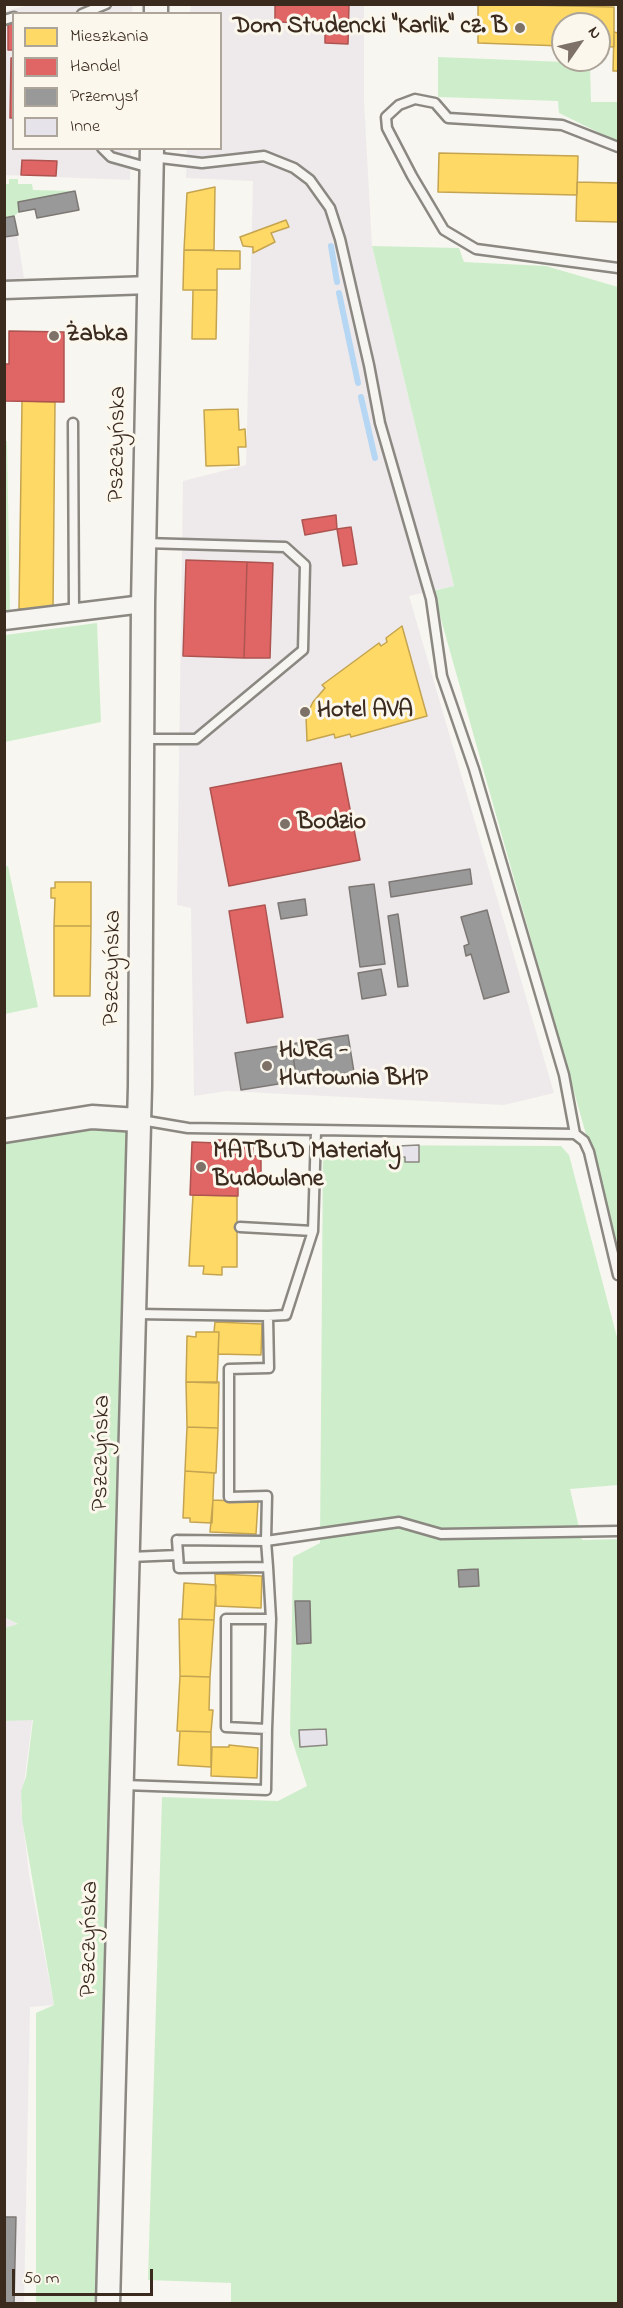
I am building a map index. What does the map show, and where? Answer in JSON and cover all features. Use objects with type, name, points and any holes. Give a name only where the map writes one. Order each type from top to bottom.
[{"type":"main road","name":"Pszczyńska","points":[[108,2304],[142,936],[143,604],[152,158]]},
{"type":"main road","points":[[4,1131],[92,1117],[138,1120]]},
{"type":"street","points":[[4,290],[150,285]]},
{"type":"street","points":[[4,621],[143,604]]},
{"type":"lane","points":[[87,12],[106,4]]},
{"type":"lane","points":[[618,147],[562,124],[448,118],[435,103],[415,99],[399,105],[386,117],[387,128],[444,230],[476,249],[618,268]]},
{"type":"lane","points":[[104,150],[111,157],[202,163],[264,156],[294,168],[310,180],[330,208],[340,239],[380,423],[431,599],[442,676],[474,769],[564,1075],[575,1134]]},
{"type":"lane","points":[[73,423],[74,611]]},
{"type":"lane","points":[[142,738],[196,739],[303,650],[305,565],[285,547],[144,543]]},
{"type":"lane","points":[[138,1120],[180,1128],[316,1132],[575,1134],[584,1141],[589,1152],[618,1275]]},
{"type":"lane","points":[[134,1314],[286,1315],[313,1231],[316,1132]]},
{"type":"lane","points":[[240,1227],[313,1231]]},
{"type":"lane","points":[[122,1785],[266,1790],[271,1619],[266,1540],[267,1496],[230,1497],[229,1369],[269,1368],[268,1316]]},
{"type":"lane","points":[[268,1567],[179,1568],[177,1540],[266,1540],[399,1522],[441,1534],[618,1531]]},
{"type":"lane","points":[[128,1557],[178,1555]]},
{"type":"lane","points":[[267,1729],[226,1727],[226,1619],[271,1619]]},
{"type":"shaded area","points":[[34,4],[133,5],[132,12],[12,12],[12,150],[131,150],[130,180],[5,175],[5,11]]},
{"type":"shaded area","points":[[191,5],[364,5],[364,101],[372,246],[454,586],[409,596],[554,1093],[504,1105],[227,1091],[194,1096],[191,908],[177,905],[183,481],[246,465],[253,181],[186,178],[187,150],[222,150],[222,12],[190,12]]},
{"type":"shaded area","points":[[14,216],[24,278],[5,281],[5,218]]},
{"type":"shaded area","points":[[4,1617],[19,1625],[34,1707],[21,1806],[29,1874],[54,2005],[30,2007],[24,2304],[4,2303]]},
{"type":"green space","points":[[438,57],[551,61],[551,72],[590,72],[591,102],[618,102],[618,142],[559,113],[558,101],[438,97]]},
{"type":"green space","points":[[9,179],[18,179],[18,184],[32,184],[33,190],[75,191],[18,202],[19,212],[5,218],[5,184],[9,184]]},
{"type":"green space","points":[[372,246],[459,248],[464,262],[546,266],[618,287],[618,1248],[433,591],[454,586]]},
{"type":"green space","points":[[5,441],[7,441],[10,611],[5,612]]},
{"type":"green space","points":[[97,623],[101,722],[5,742],[5,635]]},
{"type":"green space","points":[[8,866],[38,1007],[5,1014],[4,867]]},
{"type":"green space","points":[[127,1124],[108,2303],[36,2303],[36,2013],[54,2005],[22,1819],[21,1791],[26,1777],[33,1720],[5,1721],[5,1628],[18,1624],[4,1617],[4,1144]]},
{"type":"green space","points":[[328,1145],[561,1146],[569,1155],[618,1341],[618,1485],[570,1489],[582,1540],[618,1539],[618,2303],[231,2304],[231,2283],[148,2280],[162,1797],[278,1801],[307,1786],[290,1734],[293,1557],[320,1543],[323,1150]]},
{"type":"building: Mieszkania","name":"Dom Studencki \"Karlik\" cz. B","points":[[478,4],[614,7],[614,47],[611,47],[611,12],[551,12],[551,46],[478,43]]},
{"type":"building: Mieszkania","points":[[614,32],[618,33],[618,71],[613,71]]},
{"type":"building: Mieszkania","points":[[439,153],[578,156],[577,195],[438,192]]},
{"type":"building: Mieszkania","points":[[577,182],[618,183],[618,222],[576,221]]},
{"type":"building: Mieszkania","points":[[215,187],[214,250],[184,250],[187,193]]},
{"type":"building: Mieszkania","points":[[286,220],[289,227],[271,233],[275,242],[253,253],[253,247],[243,246],[240,237]]},
{"type":"building: Mieszkania","points":[[184,250],[240,251],[240,269],[217,269],[217,290],[183,290]]},
{"type":"building: Mieszkania","points":[[193,290],[217,290],[216,339],[192,339]]},
{"type":"building: Mieszkania","points":[[22,401],[55,402],[53,609],[19,609]]},
{"type":"building: Mieszkania","points":[[238,409],[239,430],[245,429],[246,447],[238,447],[239,465],[206,466],[204,410]]},
{"type":"building: Mieszkania","points":[[402,626],[427,716],[351,737],[350,734],[335,738],[334,734],[307,741],[306,716],[313,702],[325,688],[322,685],[379,643],[381,646],[387,642],[386,638]]},
{"type":"building: Mieszkania","points":[[55,882],[91,882],[91,926],[54,926],[55,898],[51,898],[51,888],[55,888]]},
{"type":"building: Mieszkania","points":[[54,926],[91,926],[90,996],[54,996]]},
{"type":"building: Mieszkania","points":[[193,1195],[237,1196],[237,1267],[222,1267],[222,1275],[203,1274],[204,1266],[189,1266]]},
{"type":"building: Mieszkania","points":[[215,1322],[262,1324],[261,1355],[218,1354],[219,1332],[214,1332]]},
{"type":"building: Mieszkania","points":[[196,1332],[219,1332],[217,1383],[186,1382],[187,1336],[196,1337]]},
{"type":"building: Mieszkania","points":[[186,1382],[219,1382],[218,1428],[187,1427]]},
{"type":"building: Mieszkania","points":[[187,1427],[218,1428],[216,1473],[185,1471]]},
{"type":"building: Mieszkania","points":[[185,1471],[214,1473],[212,1523],[190,1522],[190,1518],[183,1518]]},
{"type":"building: Mieszkania","points":[[213,1500],[258,1502],[256,1534],[210,1532]]},
{"type":"building: Mieszkania","points":[[215,1574],[262,1576],[261,1608],[216,1606]]},
{"type":"building: Mieszkania","points":[[184,1583],[216,1585],[214,1620],[182,1619]]},
{"type":"building: Mieszkania","points":[[179,1619],[214,1620],[210,1677],[180,1676]]},
{"type":"building: Mieszkania","points":[[180,1676],[210,1677],[209,1710],[213,1710],[211,1732],[177,1731]]},
{"type":"building: Mieszkania","points":[[180,1731],[211,1732],[211,1767],[178,1765]]},
{"type":"building: Mieszkania","points":[[229,1745],[258,1748],[257,1778],[211,1776],[212,1747],[229,1747]]},
{"type":"building: Handel","points":[[275,4],[349,4],[348,44],[325,43],[325,23],[275,22]]},
{"type":"building: Handel","points":[[8,22],[12,22],[12,50],[8,50]]},
{"type":"building: Handel","points":[[11,58],[12,58],[12,118],[10,118]]},
{"type":"building: Handel","points":[[22,160],[57,161],[56,176],[21,175]]},
{"type":"building: Handel","points":[[9,331],[64,332],[64,402],[4,401],[4,364],[9,364]]},
{"type":"building: Handel","points":[[336,515],[337,529],[305,535],[302,520]]},
{"type":"building: Handel","points":[[351,527],[357,564],[343,566],[337,529]]},
{"type":"building: Handel","points":[[186,560],[247,562],[244,658],[183,656]]},
{"type":"building: Handel","points":[[247,562],[273,563],[270,658],[244,658]]},
{"type":"building: Handel","name":"Bodzio","points":[[341,763],[360,860],[229,886],[210,788]]},
{"type":"building: Handel","points":[[265,905],[283,1017],[247,1023],[229,911]]},
{"type":"building: Handel","points":[[218,1140],[253,1141],[253,1156],[261,1156],[261,1176],[252,1175],[252,1185],[238,1184],[238,1196],[190,1195],[192,1142],[218,1143]]},
{"type":"building: Przemysł","points":[[75,191],[79,210],[37,218],[35,209],[19,212],[18,202]]},
{"type":"building: Przemysł","points":[[14,216],[18,235],[4,237],[4,218]]},
{"type":"building: Przemysł","points":[[470,869],[472,884],[391,897],[389,882]]},
{"type":"building: Przemysł","points":[[374,884],[385,964],[360,967],[349,887]]},
{"type":"building: Przemysł","points":[[305,899],[307,915],[281,919],[278,903]]},
{"type":"building: Przemysł","points":[[487,910],[509,992],[484,999],[471,954],[466,956],[464,946],[469,944],[461,917]]},
{"type":"building: Przemysł","points":[[398,914],[408,986],[398,987],[388,916]]},
{"type":"building: Przemysł","points":[[381,969],[386,995],[362,999],[358,973]]},
{"type":"building: Przemysł","points":[[348,1035],[354,1072],[297,1081],[291,1044]]},
{"type":"building: Przemysł","points":[[291,1044],[297,1081],[241,1090],[235,1053]]},
{"type":"building: Przemysł","points":[[478,1569],[479,1586],[459,1587],[458,1570]]},
{"type":"building: Przemysł","points":[[295,1601],[310,1601],[311,1643],[297,1644]]},
{"type":"building: Przemysł","points":[[4,2217],[16,2217],[14,2304],[4,2304]]},
{"type":"building: Inne","points":[[419,1145],[419,1162],[405,1162],[405,1157],[398,1157],[398,1146]]},
{"type":"building: Inne","points":[[326,1729],[327,1745],[300,1747],[299,1730]]},
{"type":"waterway","points":[[331,246],[337,282]]},
{"type":"waterway","points":[[339,293],[358,383]]},
{"type":"waterway","points":[[361,397],[375,458]]},
{"type":"place","name":"Dom Studencki \"Karlik\" cz. B","points":[[520,28]]},
{"type":"place","name":"Żabka","points":[[54,336]]},
{"type":"place","name":"Hotel AVA","points":[[305,712]]},
{"type":"place","name":"Bodzio","points":[[285,824]]},
{"type":"place","name":"HJRG - Hurtownia BHP","points":[[267,1066]]},
{"type":"place","name":"MATBUD Materiały Budowlane","points":[[201,1167]]}]
